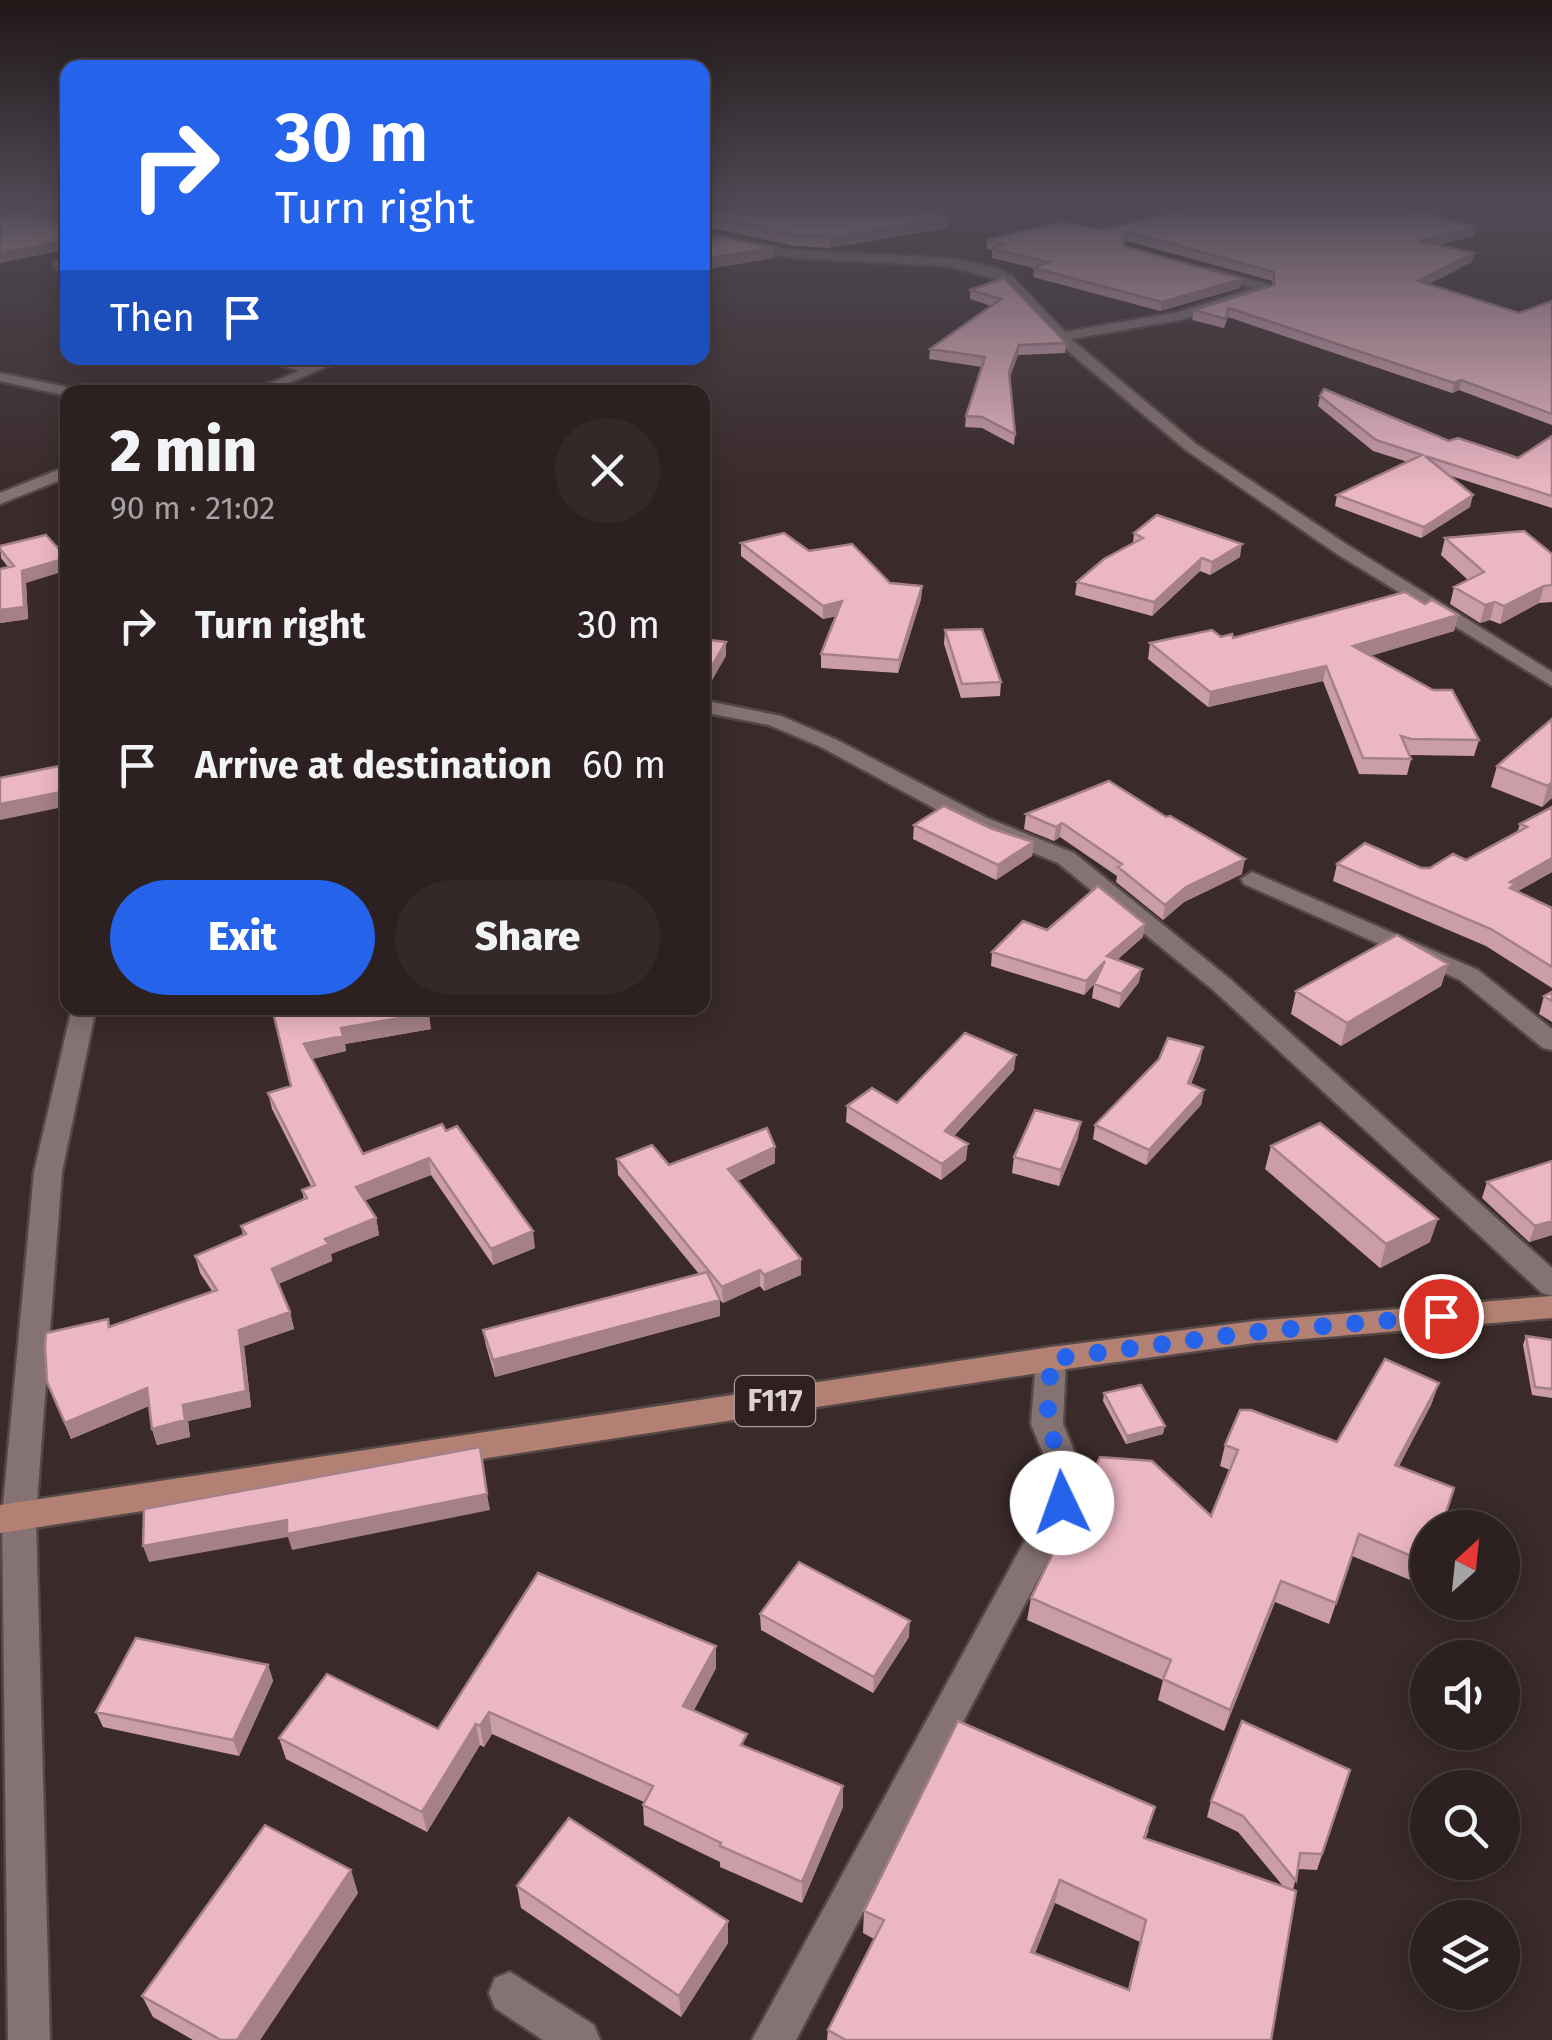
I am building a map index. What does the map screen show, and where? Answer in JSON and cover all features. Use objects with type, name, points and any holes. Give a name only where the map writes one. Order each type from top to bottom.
[{"type":"main road","name":"F117","points":[[10,1518],[1051,1359],[1255,1332],[1552,1306]]},
{"type":"street","points":[[1029,301],[1062,337],[1192,447],[1343,550],[1552,680]]},
{"type":"street","points":[[1062,337],[1180,316],[1225,301]]},
{"type":"street","points":[[290,365],[309,370]]},
{"type":"street","points":[[273,385],[322,365]]},
{"type":"street","points":[[0,377],[60,390]]},
{"type":"street","points":[[0,500],[60,474]]},
{"type":"street","points":[[710,708],[774,720],[828,743],[979,823],[1066,858],[1221,984],[1552,1286]]},
{"type":"street","points":[[1252,878],[1469,975],[1552,1042]]},
{"type":"street","points":[[29,2040],[10,1518],[48,1172],[82,1015]]},
{"type":"street","points":[[772,2040],[1062,1503],[1063,1463],[1047,1424],[1051,1359]]},
{"type":"street","points":[[510,1993],[579,2040]]},
{"type":"building","points":[[998,301],[1026,301],[1066,343],[1019,345],[1009,372],[1015,434],[982,417],[966,416],[985,357],[930,349]]},
{"type":"building","points":[[1222,301],[1482,301],[1519,313],[1552,301],[1552,414],[1461,380],[1454,383],[1229,308],[1225,319],[1194,310]]},
{"type":"building","points":[[1324,389],[1449,441],[1458,438],[1518,458],[1552,436],[1552,496],[1425,456],[1473,495],[1424,527],[1337,495],[1422,455],[1376,440],[1320,396]]},
{"type":"building","points":[[1157,515],[1242,544],[1212,562],[1202,558],[1154,602],[1077,582],[1104,559],[1143,538],[1134,533]]},
{"type":"building","points":[[1524,531],[1552,554],[1552,585],[1504,606],[1495,602],[1485,605],[1454,587],[1484,572],[1445,538]]},
{"type":"building","points":[[784,533],[809,551],[852,544],[890,583],[922,586],[899,660],[821,654],[842,601],[823,606],[741,543]]},
{"type":"building","points":[[46,535],[60,550],[60,560],[22,571],[24,607],[0,610],[0,569],[14,566],[0,546]]},
{"type":"building","points":[[1405,592],[1425,604],[1432,600],[1458,615],[1353,646],[1433,690],[1452,690],[1479,740],[1401,736],[1411,759],[1363,758],[1326,666],[1210,692],[1150,643],[1212,630],[1221,637],[1232,634],[1233,638]]},
{"type":"building","points":[[982,629],[1001,682],[962,684],[945,630]]},
{"type":"building","points":[[710,640],[726,642],[710,669]]},
{"type":"building","points":[[1552,719],[1552,782],[1548,786],[1497,766]]},
{"type":"building","points":[[60,766],[60,792],[0,804],[0,778]]},
{"type":"building","points":[[1109,781],[1245,859],[1186,887],[1165,905],[1118,867],[1122,864],[1062,823],[1056,827],[1026,814]]},
{"type":"building","points":[[944,806],[990,828],[1033,842],[998,865],[914,825]]},
{"type":"building","points":[[1552,807],[1552,858],[1510,882],[1515,884],[1510,888],[1552,908],[1552,967],[1491,929],[1337,864],[1365,843],[1421,868],[1430,868],[1453,854],[1466,860],[1527,827],[1520,824]]},
{"type":"building","points":[[1098,886],[1145,924],[1107,956],[1142,969],[1121,994],[1094,984],[1105,961],[1086,981],[992,952],[1023,921],[1047,930]]},
{"type":"building","points":[[1397,935],[1448,964],[1347,1023],[1296,991]]},
{"type":"building","points":[[274,1015],[417,1015],[341,1028],[343,1036],[304,1044],[363,1154],[442,1124],[446,1131],[457,1126],[533,1231],[491,1249],[429,1158],[356,1187],[376,1218],[325,1239],[329,1244],[272,1269],[290,1312],[239,1330],[246,1391],[183,1405],[185,1420],[152,1429],[147,1388],[65,1423],[47,1382],[46,1333],[108,1319],[109,1327],[217,1290],[195,1256],[246,1234],[241,1226],[307,1198],[302,1190],[315,1185],[268,1093],[291,1086]]},
{"type":"building","points":[[965,1033],[1016,1055],[945,1131],[968,1144],[942,1164],[847,1106],[872,1088],[897,1103]]},
{"type":"building","points":[[1168,1038],[1203,1047],[1188,1083],[1204,1090],[1149,1150],[1095,1125],[1159,1059]]},
{"type":"building","points":[[1035,1110],[1081,1122],[1061,1170],[1014,1157]]},
{"type":"building","points":[[1320,1123],[1438,1219],[1386,1244],[1271,1146]]},
{"type":"building","points":[[767,1128],[775,1147],[728,1169],[801,1259],[764,1275],[760,1270],[722,1287],[617,1159],[652,1145],[669,1165]]},
{"type":"building","points":[[1552,1161],[1552,1221],[1535,1226],[1487,1182]]},
{"type":"building","points":[[707,1272],[720,1300],[493,1360],[483,1330]]},
{"type":"building","points":[[1526,1336],[1552,1340],[1552,1389],[1535,1387]]},
{"type":"building","points":[[1385,1359],[1439,1383],[1395,1465],[1454,1488],[1447,1510],[1410,1510],[1410,1555],[1359,1534],[1336,1603],[1281,1581],[1230,1710],[1163,1679],[1171,1660],[1031,1598],[1100,1457],[1152,1461],[1211,1516],[1238,1450],[1225,1445],[1240,1410],[1251,1410],[1337,1442]]},
{"type":"building","points":[[1141,1385],[1165,1426],[1127,1436],[1104,1393]]},
{"type":"building","points":[[480,1447],[487,1494],[287,1534],[287,1520],[143,1546],[144,1509]]},
{"type":"building","points":[[799,1562],[910,1621],[874,1677],[760,1614]]},
{"type":"building","points":[[538,1573],[716,1646],[683,1706],[747,1734],[741,1745],[843,1786],[802,1882],[720,1846],[721,1843],[643,1805],[653,1786],[489,1712],[480,1726],[476,1724],[422,1812],[279,1738],[327,1674],[438,1729]]},
{"type":"building","points":[[136,1638],[268,1665],[233,1740],[96,1712]]},
{"type":"building","points":[[958,1721],[1155,1807],[1144,1838],[1296,1891],[1271,2040],[846,2040],[828,2030],[884,1920],[864,1911]],"holes":[[[1060,1880],[1146,1920],[1129,1990],[1031,1952]]]},
{"type":"building","points":[[1242,1721],[1350,1770],[1322,1854],[1300,1853],[1296,1881],[1243,1816],[1211,1801]]},
{"type":"building","points":[[569,1818],[728,1921],[679,1996],[517,1886]]},
{"type":"building","points":[[265,1825],[351,1870],[237,2040],[221,2040],[142,1996]]},
{"type":"route","points":[[1062,1503],[1063,1463],[1047,1424],[1051,1359],[1255,1332],[1441,1316]]}]
